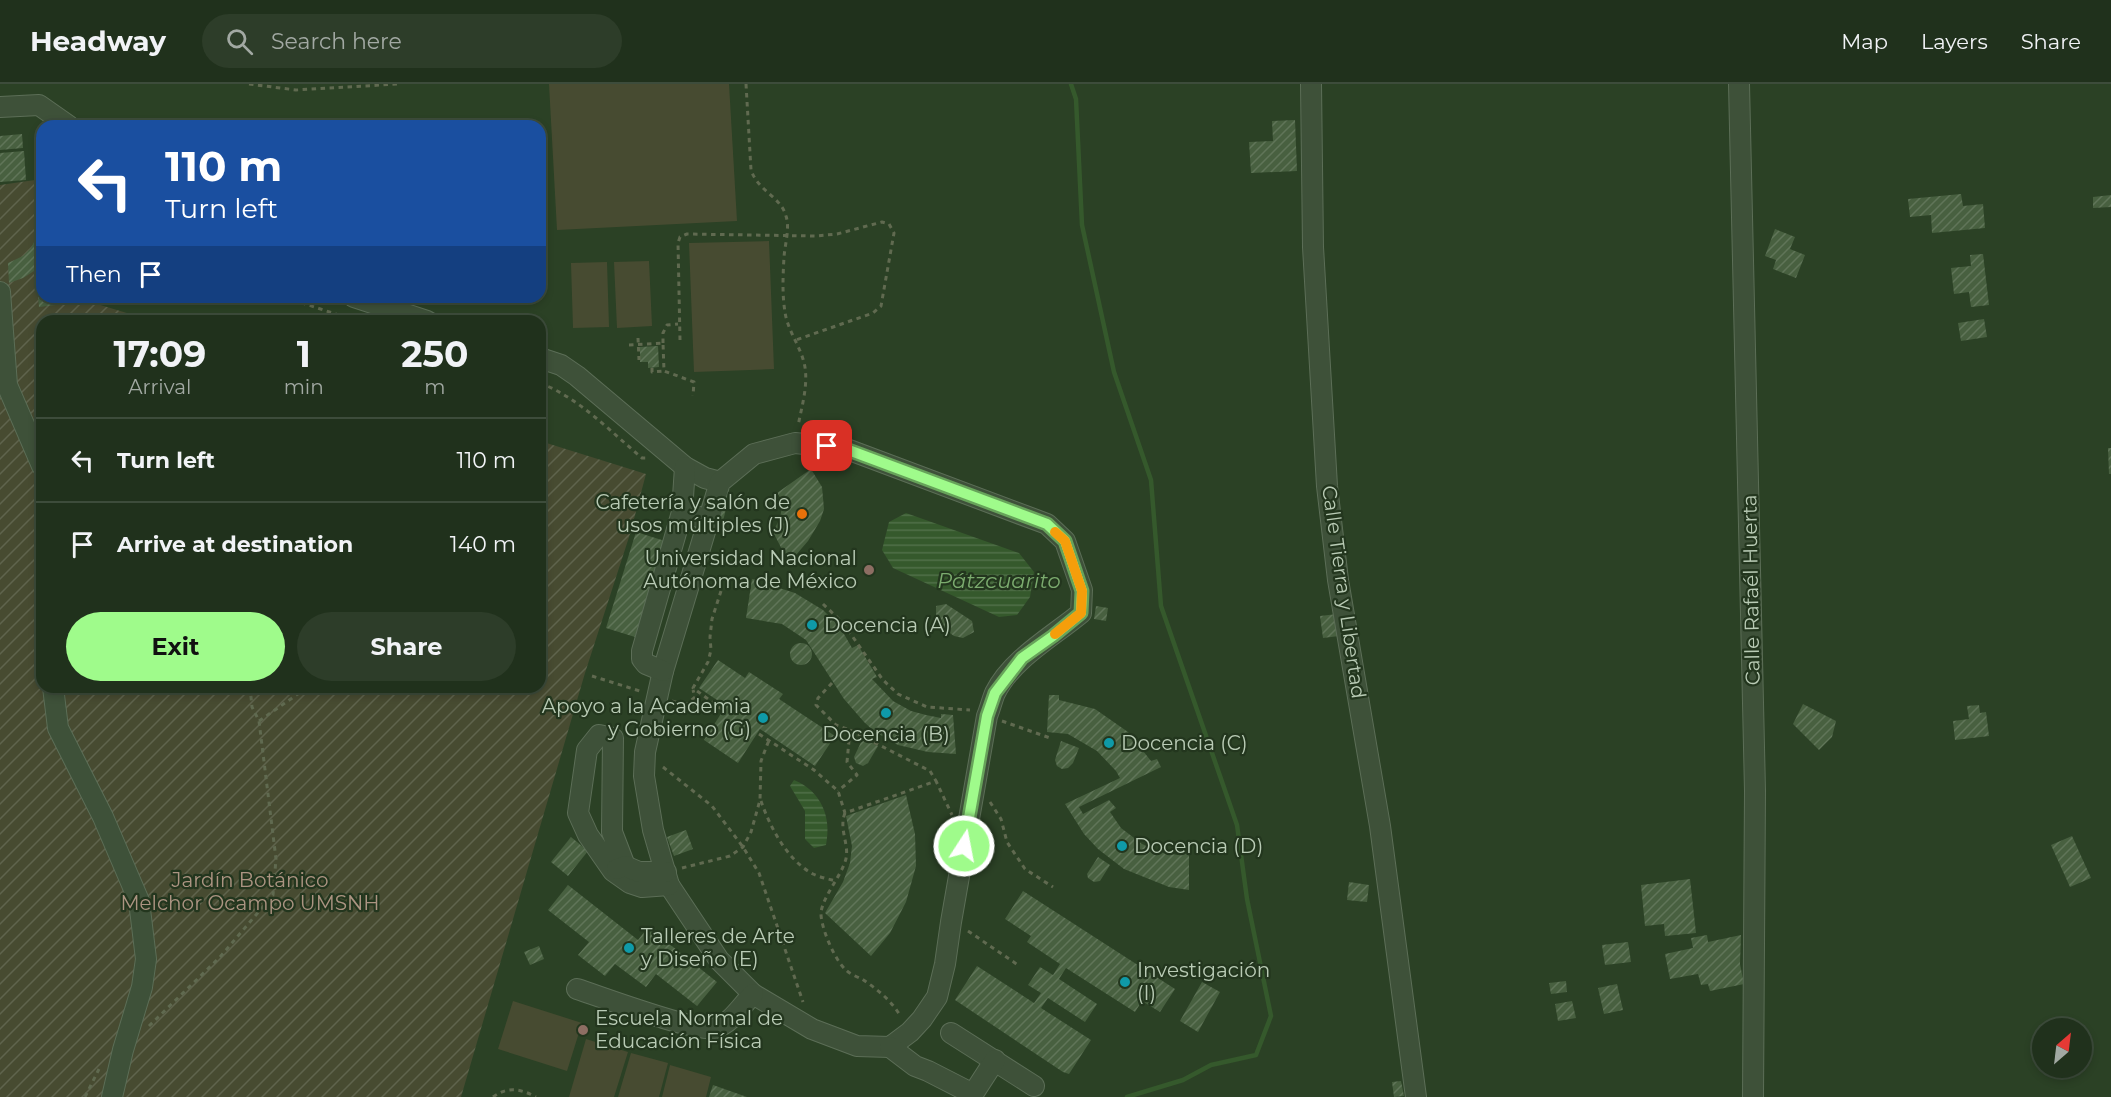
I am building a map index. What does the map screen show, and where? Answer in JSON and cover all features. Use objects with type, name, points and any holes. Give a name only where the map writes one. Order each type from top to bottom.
[{"type":"street","name":"Calle Tierra y Libertad","points":[[1311,84],[1313,248],[1328,486],[1338,580],[1380,826],[1416,1097]]},
{"type":"street","name":"Calle Rafaél Huerta","points":[[1739,84],[1755,791],[1753,1097]]},
{"type":"street","points":[[0,107],[39,105],[60,120]]},
{"type":"street","points":[[0,292],[7,385],[36,452]]},
{"type":"street","points":[[372,303],[409,315]]},
{"type":"street","points":[[546,360],[561,365],[577,376],[685,467],[705,478],[720,482]]},
{"type":"street","points":[[795,443],[843,448],[1047,524],[1065,541],[1082,591],[1081,613],[1022,658],[995,693],[987,716],[945,964],[937,997],[900,1040],[857,1046],[812,1029],[753,994],[719,960],[668,878],[653,830],[644,776],[645,752],[663,671],[720,482],[754,454],[795,443]]},
{"type":"street","points":[[663,671],[646,664],[642,659],[642,651],[682,512],[685,467]]},
{"type":"street","points":[[682,512],[709,520]]},
{"type":"street","points":[[54,693],[58,728],[103,817],[139,901],[146,959],[142,987],[112,1097]]},
{"type":"street","points":[[619,868],[612,832],[613,738],[599,735],[587,750],[578,813],[588,835],[619,868],[668,878]]},
{"type":"street","points":[[577,989],[689,1025],[714,1028],[726,1023],[753,994]]},
{"type":"street","points":[[951,1034],[1034,1086]]},
{"type":"street","points":[[900,1040],[915,1066],[973,1094],[995,1060]]},
{"type":"path","points":[[249,84],[296,90],[398,84]]},
{"type":"path","points":[[746,84],[751,170],[754,180],[786,214],[785,314],[804,361],[806,380],[795,443]]},
{"type":"path","points":[[680,340],[678,243],[680,237],[687,234],[837,234],[882,222],[889,224],[894,233],[881,306],[873,313],[796,340]]},
{"type":"path","points":[[302,303],[339,315]]},
{"type":"path","points":[[664,371],[663,333],[668,325],[678,324]]},
{"type":"path","points":[[638,338],[639,360]]},
{"type":"path","points":[[629,345],[663,343]]},
{"type":"path","points":[[652,368],[652,372],[664,371],[694,382],[693,396]]},
{"type":"path","points":[[685,705],[695,697],[693,688],[708,662],[711,650],[712,619],[721,591]]},
{"type":"path","points":[[823,604],[843,623],[883,680],[897,694],[927,707],[975,711],[1050,738]]},
{"type":"path","points":[[592,675],[685,705],[710,706],[723,710],[693,688]]},
{"type":"path","points":[[832,683],[818,698],[816,705],[836,725],[930,771],[954,817],[968,827]]},
{"type":"path","points":[[149,1027],[220,957],[273,895],[276,859],[259,721],[252,707],[251,693]]},
{"type":"path","points":[[259,721],[299,693]]},
{"type":"path","points":[[838,791],[857,775],[847,762],[850,730]]},
{"type":"path","points":[[759,734],[814,770],[838,791],[845,813],[842,820],[842,831],[846,845],[846,860],[821,910],[822,924],[831,947],[845,970],[879,991],[898,1011],[900,1040]]},
{"type":"path","points":[[668,878],[730,856],[743,847],[751,832],[760,800],[761,761],[769,740]]},
{"type":"path","points":[[645,752],[712,806],[743,847],[759,873],[812,1029]]},
{"type":"path","points":[[845,813],[936,781]]},
{"type":"path","points":[[974,795],[988,800],[1000,819],[1007,842],[1025,869],[1053,887]]},
{"type":"path","points":[[760,800],[771,828],[790,854],[812,874],[836,881]]},
{"type":"path","points":[[951,922],[1018,964]]},
{"type":"path","points":[[85,1097],[101,1065],[123,1050]]},
{"type":"path","points":[[493,1097],[510,1089],[523,1090],[536,1097]]},
{"type":"green space","points":[[549,84],[729,84],[737,221],[557,230]]},
{"type":"green space","name":"Jardín Botánico Melchor Ocampo UMSNH","points":[[36,180],[36,303],[94,303],[133,315],[36,315],[36,693],[546,693],[546,443],[646,474],[630,534],[585,673],[461,1097],[0,1097],[0,185]]},
{"type":"green space","points":[[769,241],[774,369],[694,372],[689,243]]},
{"type":"green space","points":[[649,261],[652,326],[617,328],[614,262]]},
{"type":"green space","points":[[607,262],[609,327],[573,328],[571,263]]},
{"type":"green space","points":[[513,1001],[582,1023],[567,1071],[498,1049]]},
{"type":"green space","points":[[586,1039],[628,1052],[614,1097],[569,1097]]},
{"type":"green space","points":[[631,1053],[668,1063],[659,1097],[618,1097]]},
{"type":"green space","points":[[670,1065],[711,1077],[706,1097],[662,1097]]},
{"type":"water","name":"Pátzcuarito","points":[[906,513],[1019,553],[1034,572],[1030,597],[1017,615],[999,617],[893,568],[882,550],[889,522]]},
{"type":"water","points":[[794,780],[811,791],[822,806],[826,815],[826,845],[814,848],[805,839],[805,811],[790,786]]},
{"type":"building","points":[[1295,120],[1297,171],[1251,173],[1249,142],[1273,141],[1272,121]]},
{"type":"building","points":[[22,134],[23,148],[0,150],[0,136]]},
{"type":"building","points":[[24,151],[26,180],[0,182],[0,153]]},
{"type":"building","points":[[1961,194],[1963,206],[1983,204],[1985,228],[1932,233],[1931,215],[1910,217],[1908,199]]},
{"type":"building","points":[[2111,195],[2111,207],[2093,208],[2093,197]]},
{"type":"building","points":[[1775,229],[1795,237],[1790,249],[1805,255],[1796,278],[1773,269],[1776,260],[1765,256]]},
{"type":"building","points":[[36,238],[36,270],[9,283],[8,263],[23,256],[31,248]]},
{"type":"building","points":[[1983,254],[1989,305],[1971,307],[1969,292],[1954,294],[1951,268],[1971,266],[1970,255]]},
{"type":"building","points":[[39,303],[73,303],[39,307]]},
{"type":"building","points":[[1984,319],[1987,337],[1961,341],[1958,323]]},
{"type":"building","points":[[658,346],[659,367],[648,368],[648,362],[640,362],[640,347]]},
{"type":"building","points":[[2108,448],[2111,448],[2111,474],[2109,474]]},
{"type":"building","name":"Cafetería y salón de usos múltiples (J)","points":[[811,469],[822,487],[824,509],[808,541],[789,563],[773,532],[780,518],[782,507],[782,500],[777,493]]},
{"type":"building","points":[[719,507],[726,509],[721,529],[713,527]]},
{"type":"building","points":[[636,532],[665,541],[635,637],[606,628]]},
{"type":"building","points":[[752,579],[758,580],[758,584],[795,593],[823,610],[840,627],[852,648],[858,645],[877,677],[872,679],[893,701],[911,711],[926,715],[941,718],[941,714],[953,715],[956,754],[928,752],[898,745],[875,732],[844,699],[806,640],[782,624],[746,618]]},
{"type":"building","points":[[946,604],[972,621],[974,632],[963,638],[954,636],[939,625],[936,619],[936,606]]},
{"type":"building","points":[[1096,606],[1108,608],[1106,621],[1094,619]]},
{"type":"building","points":[[1337,614],[1339,636],[1323,638],[1320,616]]},
{"type":"building","points":[[801,643],[811,650],[812,654],[805,664],[801,665],[791,658],[790,654],[797,644]]},
{"type":"building","name":"Apoyo a la Academia y Gobierno (G)","points":[[718,660],[745,678],[749,672],[783,694],[779,699],[835,736],[815,766],[760,729],[738,763],[704,740],[726,706],[699,688]]},
{"type":"building","points":[[1049,695],[1059,695],[1059,700],[1095,709],[1128,732],[1151,761],[1157,759],[1161,767],[1079,807],[1083,814],[1109,800],[1116,808],[1110,812],[1121,828],[1142,844],[1164,853],[1178,855],[1179,849],[1189,850],[1189,890],[1169,887],[1124,869],[1098,849],[1084,834],[1065,804],[1120,778],[1097,751],[1068,734],[1047,732]]},
{"type":"building","points":[[1803,704],[1836,721],[1832,737],[1819,750],[1793,724]]},
{"type":"building","points":[[1979,705],[1980,713],[1986,712],[1989,736],[1955,740],[1953,721],[1969,719],[1967,706]]},
{"type":"building","points":[[863,738],[878,746],[868,763],[863,766],[856,763],[854,757]]},
{"type":"building","points":[[1061,741],[1079,748],[1073,763],[1068,768],[1062,769],[1057,766],[1055,760]]},
{"type":"building","points":[[906,795],[915,834],[916,866],[906,902],[890,933],[871,956],[825,913],[843,882],[850,863],[852,846],[846,816]]},
{"type":"building","points":[[686,830],[693,849],[674,856],[667,837]]},
{"type":"building","points":[[2072,836],[2091,878],[2070,887],[2051,845]]},
{"type":"building","points":[[571,837],[588,851],[568,876],[551,862]]},
{"type":"building","points":[[1098,857],[1110,865],[1100,881],[1094,882],[1088,878],[1087,874]]},
{"type":"building","points":[[1690,879],[1696,933],[1665,936],[1664,924],[1645,926],[1641,885]]},
{"type":"building","points":[[1349,882],[1369,885],[1367,902],[1347,900]]},
{"type":"building","name":"Talleres de Arte y Diseño (E)","points":[[568,885],[638,940],[648,927],[717,982],[697,1006],[656,974],[646,987],[615,964],[605,976],[578,955],[589,942],[548,910]]},
{"type":"building","name":"Investigación (I)","points":[[1023,891],[1175,989],[1160,1012],[1142,1001],[1135,1012],[1066,968],[1059,979],[1097,1004],[1085,1022],[1048,998],[1041,1008],[1091,1040],[1069,1074],[955,1000],[977,966],[1034,1003],[1041,993],[1028,985],[1040,967],[1053,975],[1060,964],[1027,942],[1031,936],[1005,919]]},
{"type":"building","points":[[1707,935],[1708,942],[1741,935],[1740,964],[1744,984],[1710,991],[1708,984],[1701,985],[1698,974],[1670,979],[1665,954],[1693,948],[1691,938]]},
{"type":"building","points":[[1628,942],[1631,962],[1605,965],[1602,945]]},
{"type":"building","points":[[539,946],[544,959],[530,965],[524,952]]},
{"type":"building","points":[[1566,981],[1567,992],[1551,994],[1549,983]]},
{"type":"building","points":[[1202,982],[1220,992],[1198,1032],[1180,1021]]},
{"type":"building","points":[[1617,984],[1623,1010],[1604,1014],[1598,988]]},
{"type":"building","points":[[1572,1001],[1576,1018],[1558,1021],[1555,1004]]},
{"type":"building","points":[[1401,1081],[1404,1096],[1394,1097],[1392,1082]]},
{"type":"building","points":[[713,1085],[747,1097],[709,1097]]},
{"type":"waterway","points":[[1071,84],[1076,99],[1082,225],[1114,372],[1151,480],[1161,606],[1237,825],[1247,899],[1271,1016],[1256,1055],[1211,1065],[1183,1080],[1127,1097]]},
{"type":"slow traffic","points":[[1055,532],[1065,541],[1082,591],[1081,613],[1055,634]]},
{"type":"place","name":"Cafetería y salón de usos múltiples (J)","points":[[802,514]]},
{"type":"place","name":"Universidad Nacional Autónoma de México","points":[[869,570]]},
{"type":"place","name":"Docencia (A)","points":[[812,625]]},
{"type":"place","name":"Docencia (B)","points":[[886,713]]},
{"type":"place","name":"Apoyo a la Academia y Gobierno (G)","points":[[763,718]]},
{"type":"place","name":"Docencia (C)","points":[[1109,743]]},
{"type":"place","name":"Docencia (D)","points":[[1122,846]]},
{"type":"place","name":"Talleres de Arte y Diseño (E)","points":[[629,948]]},
{"type":"place","name":"Investigación (I)","points":[[1125,982]]},
{"type":"place","name":"Escuela Normal de Educación Física","points":[[583,1030]]},
{"type":"route","points":[[827,446],[843,448],[1047,524],[1065,541],[1071,558],[1082,591],[1081,613],[1022,658],[995,693],[987,716],[964,846]]}]
